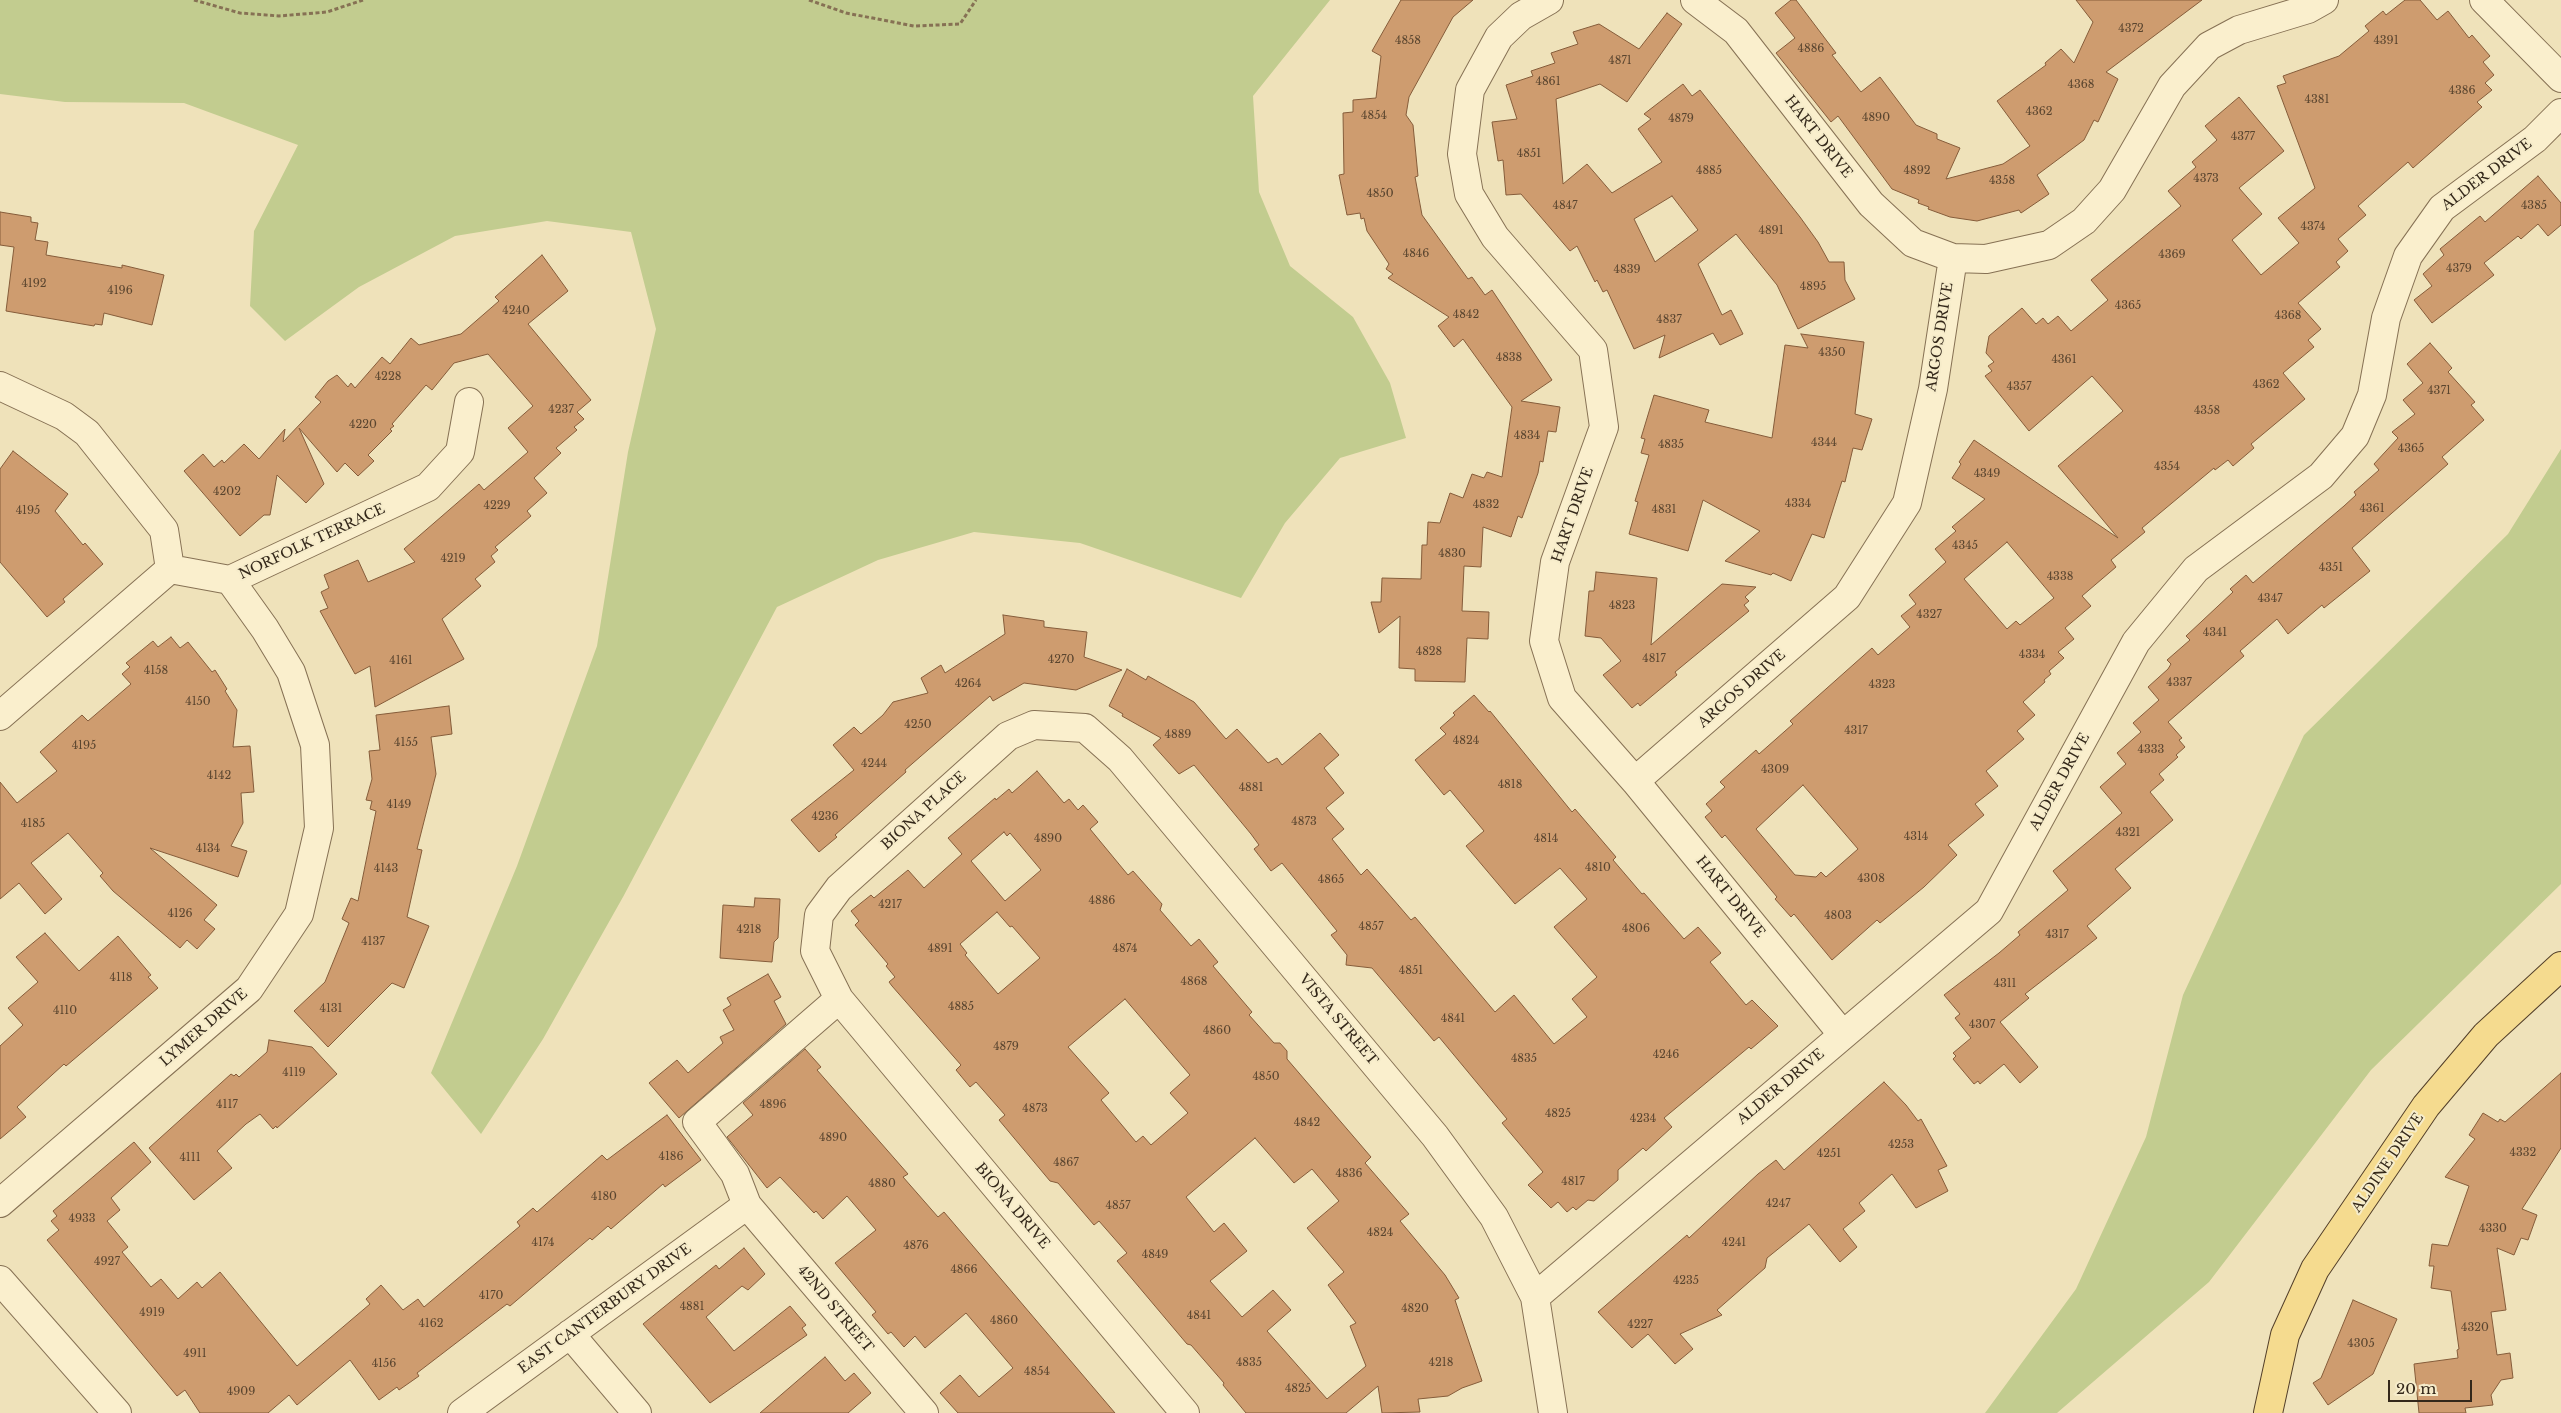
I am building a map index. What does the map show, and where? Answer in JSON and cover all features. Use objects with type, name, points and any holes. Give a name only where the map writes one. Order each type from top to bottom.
[{"type":"main road","name":"ALDINE DRIVE","points":[[2269,1404],[2285,1335],[2315,1268],[2426,1106],[2486,1035],[2561,966]]},
{"type":"street","name":"HART DRIVE","points":[[1548,0],[1521,16],[1499,37],[1470,90],[1462,154],[1469,194],[1495,237],[1593,350],[1604,427],[1555,562],[1544,641],[1562,698],[1634,781],[1843,1035]]},
{"type":"street","name":"HART DRIVE","points":[[1695,0],[1736,31],[1871,204],[1912,243],[1953,258]]},
{"type":"street","points":[[1953,258],[1986,259],[2049,245],[2084,221],[2112,190],[2172,86],[2209,46],[2239,30],[2308,9],[2324,0]]},
{"type":"street","points":[[2484,0],[2561,78]]},
{"type":"street","name":"ALDER DRIVE","points":[[1535,1297],[1989,911],[2136,642],[2196,569],[2321,476],[2355,436],[2372,395],[2386,318],[2408,256],[2442,208],[2535,139],[2561,113]]},
{"type":"street","name":"ARGOS DRIVE","points":[[1634,781],[1847,597],[1907,503],[1933,388],[1953,258]]},
{"type":"street","points":[[0,386],[64,416],[87,433],[164,530],[170,569],[0,716]]},
{"type":"street","name":"NORFOLK TERRACE","points":[[170,569],[230,580],[428,487],[460,452],[470,402]]},
{"type":"street","name":"LYMER DRIVE","points":[[0,1203],[249,990],[299,914],[319,828],[315,745],[291,672],[265,629],[230,580]]},
{"type":"street","name":"BIONA PLACE","points":[[839,999],[815,951],[819,914],[839,888],[1008,736],[1034,725],[1085,728],[1120,759]]},
{"type":"street","name":"VISTA STREET","points":[[1120,759],[1436,1136],[1494,1217],[1535,1297]]},
{"type":"street","name":"42ND STREET","points":[[839,999],[698,1122],[735,1174],[747,1205],[924,1413]]},
{"type":"street","name":"BIONA DRIVE","points":[[839,999],[1185,1413]]},
{"type":"street","name":"EAST CANTERBURY DRIVE","points":[[462,1413],[747,1205]]},
{"type":"street","points":[[0,1280],[117,1413]]},
{"type":"street","points":[[1535,1297],[1553,1413]]},
{"type":"street","points":[[570,1334],[637,1413]]},
{"type":"path","points":[[194,0],[240,13],[279,16],[327,12],[363,0]]},
{"type":"path","points":[[809,0],[846,13],[914,26],[960,24],[976,0]]},
{"type":"green space","points":[[0,0],[1330,0],[1253,96],[1259,192],[1290,266],[1353,317],[1390,383],[1406,438],[1340,458],[1285,523],[1241,598],[1080,543],[974,532],[878,560],[777,607],[623,897],[543,1039],[481,1134],[431,1073],[517,866],[597,646],[628,452],[656,329],[631,232],[547,221],[455,236],[359,287],[285,341],[250,306],[254,231],[298,145],[184,103],[65,102],[0,94]]},
{"type":"green space","points":[[2561,449],[2561,884],[2371,1070],[2209,1282],[2057,1413],[1985,1413],[2076,1289],[2146,1137],[2183,995],[2304,735],[2508,534]]},
{"type":"building","points":[[1401,0],[1473,0],[1453,17],[1409,97],[1406,115],[1413,125],[1418,176],[1415,177],[1422,215],[1468,279],[1472,277],[1485,295],[1492,290],[1552,380],[1521,401],[1560,407],[1556,432],[1548,431],[1543,462],[1540,461],[1538,473],[1522,518],[1518,516],[1511,537],[1483,527],[1481,567],[1464,566],[1462,611],[1489,612],[1488,639],[1467,638],[1465,682],[1415,681],[1415,669],[1399,668],[1400,616],[1379,633],[1371,602],[1381,602],[1382,578],[1421,579],[1422,545],[1427,545],[1428,522],[1440,523],[1450,493],[1463,498],[1472,474],[1484,478],[1487,472],[1502,477],[1512,407],[1463,339],[1454,347],[1438,326],[1449,317],[1388,278],[1393,274],[1386,269],[1389,264],[1367,231],[1364,218],[1361,219],[1360,213],[1347,215],[1339,175],[1344,174],[1343,113],[1353,112],[1353,100],[1376,98],[1381,56],[1372,51]]},
{"type":"building","points":[[1791,0],[1796,0],[1836,53],[1832,55],[1861,92],[1880,77],[1916,125],[1937,134],[1937,139],[1960,148],[1946,179],[2003,164],[2030,146],[1997,101],[2046,65],[2045,63],[2061,49],[2074,63],[2093,22],[2076,0],[2202,0],[2106,72],[2118,79],[2098,122],[2094,120],[2084,140],[2037,175],[2049,194],[2021,213],[2019,210],[1977,221],[1950,217],[1928,209],[1929,207],[1918,203],[1919,200],[1892,189],[1838,116],[1831,122],[1776,53],[1795,38],[1775,13]]},
{"type":"building","points":[[2405,0],[2420,0],[2437,20],[2448,11],[2469,38],[2472,35],[2490,56],[2483,62],[2494,75],[2485,83],[2492,90],[2477,102],[2482,107],[2413,168],[2408,162],[2358,206],[2366,215],[2338,239],[2348,251],[2336,262],[2340,267],[2298,303],[2321,329],[2308,340],[2314,347],[2283,373],[2305,399],[2251,444],[2254,448],[2233,466],[2228,460],[2215,470],[2214,468],[2142,528],[2145,532],[2111,560],[2116,567],[2082,596],[2091,606],[2065,628],[2074,639],[2058,652],[2064,658],[2049,671],[2051,674],[2044,680],[2045,682],[2023,702],[2035,715],[2017,731],[2024,739],[1986,771],[1998,786],[1975,804],[1984,815],[1948,845],[1957,855],[1924,887],[1880,923],[1877,920],[1832,960],[1794,914],[1791,917],[1775,899],[1777,897],[1725,835],[1722,838],[1705,817],[1712,811],[1706,804],[1725,787],[1720,782],[1756,750],[1759,754],[1793,724],[1790,721],[1872,648],[1878,655],[1910,627],[1901,616],[1916,604],[1909,595],[1946,562],[1935,549],[1956,531],[1952,527],[1985,499],[1952,478],[1961,464],[1959,462],[1974,440],[2118,538],[2058,466],[2123,411],[2092,376],[2029,431],[1985,376],[1992,371],[1988,366],[1994,362],[1986,353],[1989,336],[2022,308],[2036,324],[2043,318],[2048,324],[2058,316],[2071,331],[2108,300],[2091,280],[2181,206],[2168,191],[2196,167],[2192,162],[2217,140],[2205,126],[2239,97],[2284,151],[2239,188],[2262,214],[2232,240],[2261,275],[2299,243],[2278,218],[2315,188],[2277,86],[2286,83],[2283,76],[2339,56],[2369,31],[2365,26],[2383,11],[2386,15]],"holes":[[[2007,542],[2054,598],[2020,625],[2016,621],[2007,629],[1964,579]],[[1803,785],[1858,849],[1826,877],[1821,872],[1816,877],[1795,875],[1756,829]]]},
{"type":"building","points":[[1667,13],[1682,24],[1627,102],[1600,84],[1556,99],[1563,184],[1587,164],[1612,193],[1662,162],[1638,129],[1651,119],[1644,114],[1683,84],[1692,96],[1700,90],[1800,217],[1818,242],[1829,262],[1844,262],[1845,280],[1855,299],[1798,329],[1777,285],[1736,234],[1698,264],[1722,315],[1731,310],[1743,334],[1720,345],[1713,333],[1659,358],[1665,335],[1634,349],[1607,290],[1603,292],[1597,280],[1595,282],[1577,246],[1570,251],[1521,194],[1506,195],[1503,160],[1498,161],[1492,122],[1517,119],[1506,85],[1533,76],[1531,71],[1555,63],[1551,53],[1578,44],[1573,32],[1599,24],[1639,49]],"holes":[[[1672,196],[1698,230],[1655,262],[1634,219]]]},
{"type":"building","points":[[2538,176],[2561,203],[2561,225],[2548,236],[2538,224],[2521,239],[2518,236],[2484,263],[2494,275],[2432,323],[2414,300],[2432,286],[2423,274],[2444,255],[2440,249],[2480,216],[2485,222]]},
{"type":"building","points":[[0,212],[31,217],[31,222],[38,223],[35,240],[48,242],[46,255],[122,268],[122,265],[164,275],[152,325],[104,313],[102,325],[95,324],[94,326],[6,311],[14,247],[0,245]]},
{"type":"building","points":[[542,255],[568,291],[528,324],[591,400],[577,412],[584,419],[574,427],[577,430],[556,448],[561,453],[534,478],[547,493],[527,511],[531,516],[495,547],[498,550],[491,556],[495,562],[475,579],[481,586],[442,619],[464,659],[375,707],[370,666],[355,674],[320,611],[328,608],[321,592],[329,588],[324,575],[358,560],[368,582],[415,562],[404,549],[479,484],[484,490],[528,452],[508,428],[533,406],[488,354],[454,363],[432,390],[426,385],[392,424],[394,426],[390,429],[392,431],[368,455],[374,461],[358,476],[345,463],[337,472],[299,428],[324,484],[306,503],[277,475],[270,515],[264,515],[240,536],[184,471],[203,454],[214,467],[222,460],[224,463],[244,444],[259,459],[285,429],[283,442],[321,402],[315,397],[328,381],[337,375],[348,387],[351,383],[355,388],[382,357],[390,364],[411,338],[419,345],[461,334],[499,301],[495,297]]},
{"type":"building","points":[[1801,334],[1864,342],[1855,414],[1872,419],[1862,450],[1853,448],[1845,482],[1842,481],[1824,538],[1812,534],[1791,581],[1773,573],[1771,575],[1725,561],[1760,531],[1703,500],[1688,551],[1629,534],[1638,502],[1635,501],[1649,455],[1641,453],[1645,439],[1641,438],[1654,395],[1709,410],[1705,422],[1772,438],[1785,345],[1808,348]]},
{"type":"building","points":[[2430,343],[2452,368],[2448,372],[2475,402],[2471,405],[2484,420],[2442,457],[2448,464],[2352,548],[2370,571],[2324,608],[2322,605],[2288,634],[2277,619],[2240,651],[2244,656],[2168,722],[2182,738],[2179,740],[2185,747],[2176,755],[2178,757],[2159,774],[2164,780],[2150,792],[2173,820],[2115,869],[2131,888],[2087,926],[2097,938],[2025,994],[2029,998],[2000,1022],[2038,1067],[2020,1083],[2004,1064],[1980,1084],[1978,1081],[1974,1084],[1953,1059],[1956,1056],[1953,1053],[1971,1038],[1955,1018],[1960,1014],[1944,995],[1999,953],[2020,935],[2018,932],[2068,890],[2053,871],[2122,813],[2100,787],[2126,764],[2117,753],[2141,732],[2133,723],[2159,700],[2148,687],[2168,669],[2171,664],[2167,660],[2190,640],[2186,636],[2233,592],[2230,589],[2246,575],[2253,583],[2344,506],[2356,495],[2354,492],[2379,470],[2374,464],[2398,438],[2392,432],[2415,414],[2403,400],[2423,383],[2407,364]]},
{"type":"building","points":[[13,451],[68,494],[55,511],[83,545],[85,543],[103,564],[63,599],[65,602],[47,617],[0,562],[0,469]]},
{"type":"building","points":[[1596,572],[1657,578],[1651,645],[1722,584],[1756,587],[1745,597],[1749,601],[1744,605],[1749,611],[1675,672],[1677,675],[1640,706],[1638,703],[1632,708],[1603,675],[1621,661],[1601,638],[1585,636],[1589,591],[1594,591]]},
{"type":"building","points":[[1003,615],[1044,621],[1044,627],[1087,632],[1084,657],[1122,670],[1076,690],[1024,683],[993,701],[990,696],[905,770],[906,772],[835,835],[837,837],[819,852],[791,820],[854,770],[833,745],[854,727],[861,734],[883,715],[893,702],[928,693],[921,678],[941,665],[945,673],[1005,634]]},
{"type":"building","points":[[171,637],[180,648],[188,642],[212,672],[215,670],[227,689],[225,691],[237,710],[233,747],[250,746],[254,792],[241,793],[243,823],[231,846],[247,851],[238,877],[150,848],[217,905],[204,920],[215,929],[197,949],[187,940],[180,948],[113,891],[100,876],[103,873],[68,833],[31,863],[62,899],[45,914],[19,883],[0,899],[0,782],[17,803],[57,771],[40,752],[82,715],[88,721],[131,684],[122,674],[130,667],[126,663],[153,641],[158,647]]},
{"type":"building","points":[[1127,669],[1146,680],[1148,676],[1194,702],[1226,739],[1237,729],[1268,763],[1277,758],[1282,765],[1320,733],[1339,755],[1324,768],[1344,793],[1326,808],[1344,829],[1332,839],[1361,875],[1367,869],[1411,920],[1415,917],[1495,1012],[1514,995],[1554,1044],[1587,1017],[1572,999],[1597,977],[1554,927],[1587,899],[1560,868],[1515,904],[1466,846],[1484,831],[1450,790],[1444,795],[1415,760],[1446,734],[1440,728],[1455,715],[1453,713],[1474,695],[1490,711],[1572,812],[1575,809],[1616,857],[1613,860],[1642,894],[1644,893],[1684,939],[1698,927],[1721,953],[1710,962],[1746,1005],[1752,1000],[1778,1026],[1751,1049],[1749,1047],[1664,1118],[1672,1127],[1646,1151],[1643,1148],[1618,1170],[1618,1180],[1594,1201],[1588,1200],[1576,1210],[1573,1207],[1567,1212],[1558,1202],[1551,1208],[1528,1185],[1543,1172],[1502,1123],[1507,1119],[1439,1037],[1434,1041],[1372,968],[1346,965],[1347,955],[1331,935],[1337,931],[1282,863],[1271,871],[1254,849],[1259,845],[1194,765],[1179,774],[1153,745],[1161,738],[1122,716],[1123,714],[1109,706]]},
{"type":"building","points":[[449,706],[452,734],[431,737],[436,774],[417,849],[422,850],[407,917],[429,926],[404,988],[392,983],[328,1047],[294,1011],[325,982],[349,923],[342,919],[351,898],[358,901],[376,811],[370,809],[372,801],[366,800],[372,779],[369,751],[380,750],[376,715]]},
{"type":"building","points":[[1037,771],[1064,803],[1069,799],[1078,810],[1083,805],[1098,822],[1090,829],[1128,875],[1133,871],[1162,904],[1160,910],[1191,946],[1199,939],[1218,962],[1213,966],[1252,1012],[1249,1015],[1274,1043],[1280,1043],[1287,1051],[1287,1059],[1371,1157],[1365,1163],[1409,1214],[1400,1221],[1445,1275],[1459,1298],[1455,1300],[1482,1381],[1462,1388],[1448,1396],[1418,1399],[1420,1412],[1382,1413],[1378,1386],[1346,1413],[1246,1413],[1223,1385],[1224,1383],[1191,1345],[1187,1344],[1117,1261],[1127,1253],[1099,1221],[1094,1225],[1058,1183],[1050,1181],[999,1120],[1005,1115],[976,1082],[970,1087],[956,1070],[961,1065],[889,982],[895,977],[886,966],[888,964],[855,925],[859,921],[851,911],[871,895],[874,898],[908,870],[924,888],[962,854],[948,838],[995,798],[996,800],[1009,789],[1012,793]],"holes":[[[1004,832],[1007,836],[1010,833],[1041,870],[1005,901],[971,861]],[[997,912],[1040,958],[998,994],[965,955],[967,953],[960,944]],[[1125,999],[1190,1075],[1170,1093],[1188,1113],[1151,1145],[1143,1136],[1136,1142],[1101,1100],[1109,1093],[1068,1047]],[[1255,1138],[1294,1183],[1312,1169],[1339,1201],[1307,1228],[1344,1272],[1328,1285],[1356,1323],[1350,1326],[1366,1366],[1327,1399],[1267,1331],[1291,1310],[1273,1290],[1242,1317],[1210,1281],[1247,1251],[1224,1223],[1214,1232],[1186,1197]]]},
{"type":"building","points":[[755,898],[780,899],[778,938],[774,942],[772,962],[720,958],[723,905],[754,907]]},
{"type":"building","points":[[45,933],[79,971],[118,936],[151,975],[148,977],[158,988],[66,1066],[64,1064],[17,1107],[26,1117],[0,1139],[0,1046],[23,1025],[8,1008],[38,982],[16,957]]},
{"type":"building","points":[[768,974],[781,997],[774,1001],[786,1024],[679,1118],[649,1083],[677,1060],[688,1073],[723,1043],[720,1037],[734,1030],[723,1010],[731,1005],[727,998]]},
{"type":"building","points":[[269,1040],[312,1047],[337,1074],[277,1128],[276,1126],[273,1129],[260,1114],[246,1124],[217,1151],[232,1168],[194,1200],[149,1148],[231,1074],[234,1076],[236,1074],[239,1077],[267,1052]]},
{"type":"building","points":[[805,1049],[821,1067],[817,1070],[908,1174],[903,1177],[938,1217],[944,1212],[1115,1413],[958,1413],[940,1393],[960,1375],[979,1397],[1013,1368],[966,1313],[925,1348],[915,1336],[904,1347],[891,1332],[888,1334],[872,1315],[876,1312],[835,1263],[876,1230],[847,1196],[823,1219],[816,1211],[814,1213],[780,1177],[767,1188],[727,1137],[753,1115],[743,1103]]},
{"type":"building","points":[[2561,1073],[2561,1148],[2522,1209],[2537,1215],[2528,1240],[2521,1238],[2514,1255],[2497,1248],[2506,1310],[2491,1312],[2497,1355],[2510,1353],[2513,1378],[2501,1380],[2491,1395],[2493,1405],[2465,1408],[2466,1413],[2419,1413],[2414,1364],[2458,1358],[2457,1350],[2459,1349],[2451,1291],[2431,1288],[2434,1266],[2429,1266],[2432,1244],[2448,1246],[2469,1186],[2445,1177],[2475,1139],[2469,1135],[2483,1113],[2498,1122],[2500,1119],[2505,1122]]},
{"type":"building","points":[[1884,1082],[1918,1121],[1921,1119],[1947,1166],[1938,1170],[1948,1191],[1916,1208],[1892,1174],[1859,1203],[1865,1211],[1843,1229],[1857,1247],[1840,1262],[1809,1224],[1767,1258],[1765,1268],[1717,1310],[1722,1315],[1680,1334],[1693,1349],[1675,1364],[1648,1334],[1632,1348],[1598,1312],[1687,1235],[1689,1238],[1758,1174],[1776,1160],[1784,1170]]},
{"type":"building","points":[[667,1115],[701,1160],[665,1187],[663,1184],[611,1229],[608,1226],[592,1240],[590,1238],[510,1306],[507,1304],[417,1373],[419,1376],[399,1390],[397,1387],[379,1400],[350,1360],[297,1405],[289,1395],[268,1413],[200,1413],[185,1390],[177,1396],[47,1240],[59,1230],[51,1221],[57,1216],[53,1211],[134,1142],[151,1162],[111,1198],[120,1210],[107,1221],[128,1247],[122,1252],[151,1287],[161,1279],[178,1299],[197,1282],[202,1288],[220,1272],[297,1366],[370,1304],[366,1299],[381,1285],[403,1310],[418,1299],[424,1307],[520,1226],[517,1222],[533,1208],[537,1212],[602,1155],[607,1160]]},
{"type":"building","points":[[744,1248],[765,1274],[748,1290],[742,1286],[706,1317],[734,1351],[790,1306],[806,1325],[802,1328],[807,1335],[710,1403],[643,1324],[716,1265],[719,1269]]},
{"type":"building","points":[[2353,1300],[2397,1319],[2373,1374],[2328,1405],[2313,1383],[2321,1378]]},
{"type":"building","points":[[825,1357],[845,1381],[854,1373],[871,1393],[848,1413],[760,1413]]}]
